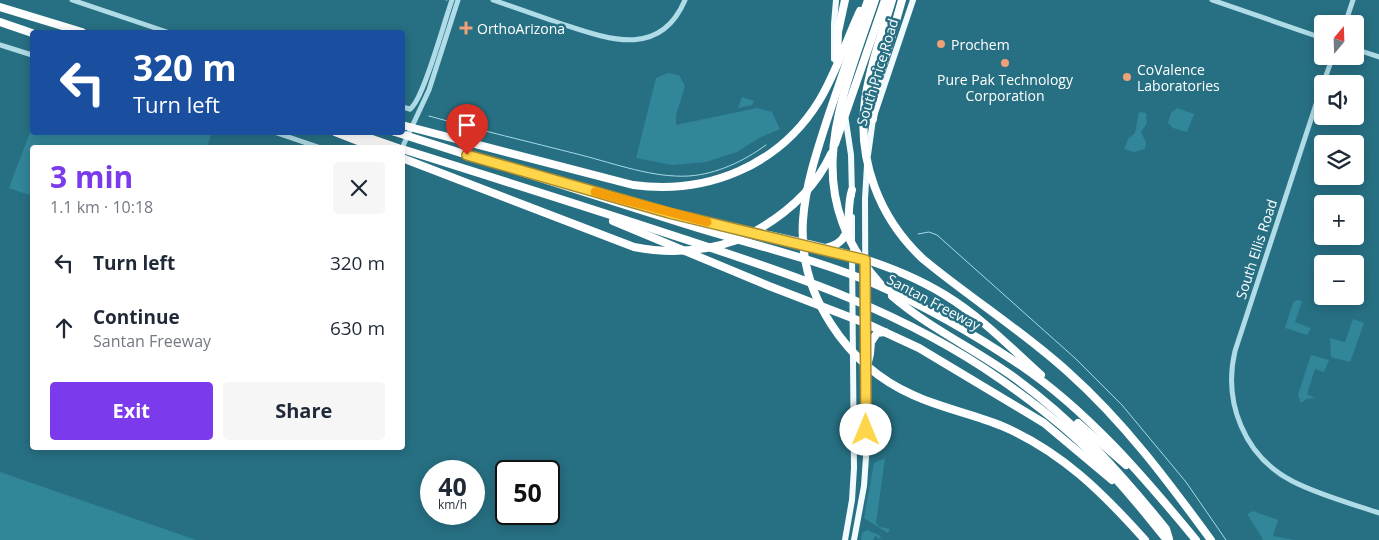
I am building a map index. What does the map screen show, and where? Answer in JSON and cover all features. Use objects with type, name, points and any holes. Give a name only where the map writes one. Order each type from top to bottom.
[{"type":"highway","points":[[843,107],[837,49],[845,0]]},
{"type":"highway","points":[[866,0],[849,45],[806,190],[802,233],[806,264],[813,288],[828,320],[843,342],[870,369],[889,382],[920,398],[1000,425],[1042,446],[1086,477],[1145,540]]},
{"type":"highway","points":[[875,0],[845,94],[838,128],[836,173],[842,207],[855,242],[872,269],[894,293],[1027,387],[1083,434],[1119,472],[1166,528],[1168,540]]},
{"type":"highway","points":[[845,94],[879,0]]},
{"type":"highway","points":[[405,159],[615,242],[634,247],[672,252],[694,250],[726,243],[750,234],[772,222],[795,203],[812,184],[833,149],[885,0]]},
{"type":"highway","points":[[892,0],[867,89],[863,128],[866,160],[881,203],[898,233],[923,259],[1057,362],[1107,409],[1153,461],[1211,540]]},
{"type":"highway","points":[[873,119],[876,91],[902,0]]},
{"type":"highway","points":[[0,6],[76,30]]},
{"type":"highway","points":[[0,22],[30,32]]},
{"type":"highway","points":[[405,126],[627,184],[671,188],[708,182],[752,165],[787,140],[820,100],[849,45]]},
{"type":"highway","points":[[344,135],[368,145]]},
{"type":"highway","points":[[361,135],[392,145]]},
{"type":"highway","name":"Santan Freeway","points":[[404,135],[688,225],[788,254],[874,284],[942,318],[1020,365],[1051,388],[1114,446],[1196,540]]},
{"type":"highway","points":[[405,149],[771,268],[844,295],[905,323],[942,343],[1000,380],[1077,440],[1128,492],[1168,540]]},
{"type":"highway","points":[[539,178],[669,213],[823,248],[929,286],[963,307],[993,331],[1099,427],[1114,446]]},
{"type":"highway","points":[[823,248],[835,245],[845,238],[848,227],[849,200],[852,190]]},
{"type":"highway","points":[[558,198],[770,286],[852,317],[936,357],[1036,417],[1128,492]]},
{"type":"highway","points":[[866,370],[872,338],[880,332],[890,334]]},
{"type":"highway","points":[[963,342],[1019,376],[1056,404],[1096,438],[1165,503]]},
{"type":"main road","name":"South Price Road","points":[[836,0],[834,61],[850,144],[852,190],[854,484],[845,540]]},
{"type":"main road","name":"South Price Road","points":[[854,540],[865,468],[865,176],[873,119],[913,0]]},
{"type":"street","points":[[72,0],[161,30]]},
{"type":"street","points":[[405,107],[414,106],[423,88],[452,0]]},
{"type":"street","points":[[402,145],[431,84],[458,0]]},
{"type":"street","points":[[493,0],[602,37],[627,42],[646,38],[664,28],[678,14],[685,0]]},
{"type":"street","points":[[1212,0],[1314,35]]},
{"type":"street","points":[[1348,15],[1353,0]]},
{"type":"street","points":[[0,45],[30,54]]},
{"type":"street","points":[[1364,52],[1379,57]]},
{"type":"street","points":[[410,108],[416,118]]},
{"type":"street","name":"South Ellis Road","points":[[1314,112],[1235,351],[1231,386],[1238,421],[1259,455],[1283,476],[1303,486],[1379,512]]},
{"type":"street","points":[[283,135],[312,145]]},
{"type":"shaded area","points":[[668,73],[679,75],[685,86],[676,115],[676,125],[757,108],[772,112],[780,129],[759,138],[737,152],[706,162],[672,165],[636,158],[656,78]]},
{"type":"shaded area","points":[[742,97],[754,101],[752,105],[738,108]]},
{"type":"shaded area","points":[[1177,108],[1194,114],[1187,132],[1173,128],[1168,123],[1171,113]]},
{"type":"shaded area","points":[[1139,112],[1146,113],[1147,123],[1141,132],[1146,142],[1145,149],[1134,152],[1124,149],[1128,139],[1135,133]]},
{"type":"shaded area","points":[[30,132],[30,135],[211,135],[208,145],[30,145],[30,195],[9,188]]},
{"type":"shaded area","points":[[1297,300],[1302,301],[1295,322],[1311,328],[1307,335],[1285,328],[1293,303]]},
{"type":"shaded area","points":[[1353,319],[1364,323],[1350,362],[1331,357],[1330,338],[1345,342]]},
{"type":"shaded area","points":[[1311,355],[1329,360],[1324,372],[1315,369],[1307,394],[1315,398],[1306,399],[1301,403],[1298,395]]},
{"type":"shaded area","points":[[885,458],[876,523],[880,527],[890,529],[888,533],[864,518],[874,463]]},
{"type":"shaded area","points":[[0,472],[196,540],[0,540]]},
{"type":"shaded area","points":[[1253,511],[1278,520],[1273,536],[1294,540],[1262,540],[1247,514]]},
{"type":"shaded area","points":[[867,530],[879,535],[882,540],[875,536],[873,540],[861,540],[862,533]]},
{"type":"waterway","points":[[429,116],[635,170],[662,175],[689,176],[710,173],[739,161],[766,145]]},
{"type":"waterway","points":[[918,234],[929,232],[937,235],[1076,359],[1122,405],[1186,482],[1226,540]]},
{"type":"slow traffic","points":[[595,192],[707,222]]},
{"type":"place","name":"OrthoArizona","points":[[466,28]]},
{"type":"place","name":"Prochem","points":[[941,44]]},
{"type":"place","name":"Pure Pak Technology Corporation","points":[[1005,63]]},
{"type":"place","name":"CoValence Laboratories","points":[[1127,77]]},
{"type":"route","points":[[467,155],[539,178],[576,186],[669,213],[840,252],[865,260],[866,430]]}]
